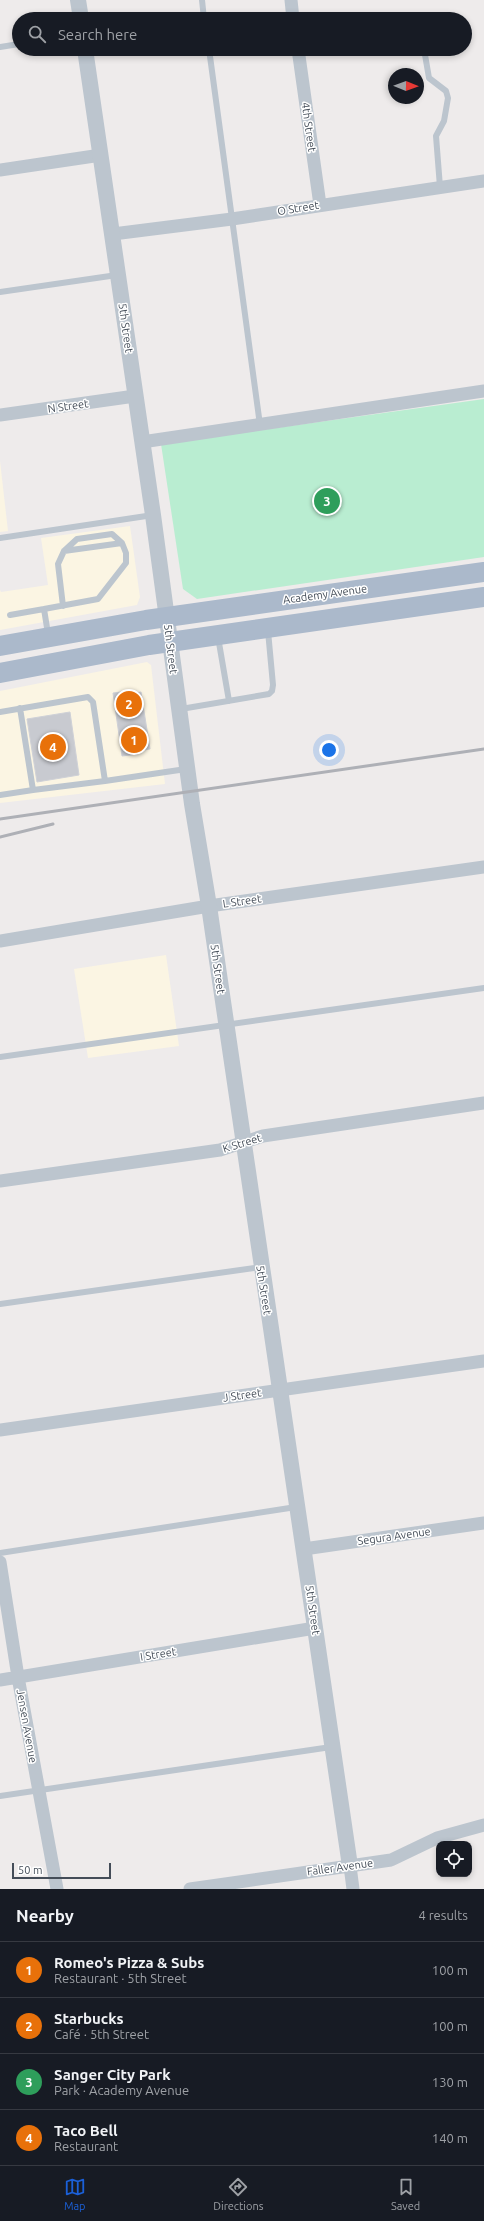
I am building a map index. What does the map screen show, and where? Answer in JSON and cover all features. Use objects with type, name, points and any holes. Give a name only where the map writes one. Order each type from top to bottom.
[{"type":"main road","name":"Academy Avenue","points":[[0,646],[167,617],[484,572]]},
{"type":"main road","points":[[307,622],[310,612],[316,609],[354,602],[378,586]]},
{"type":"main road","points":[[0,673],[170,642],[484,597]]},
{"type":"street","points":[[78,0],[79,12]]},
{"type":"street","points":[[291,0],[292,12]]},
{"type":"street","name":"5th Street","points":[[86,56],[153,515],[187,769],[209,906],[261,1267],[298,1506],[331,1747],[353,1889]]},
{"type":"street","name":"4th Street","points":[[299,56],[320,205]]},
{"type":"street","points":[[0,170],[101,155]]},
{"type":"street","name":"O Street","points":[[113,234],[232,219],[484,181]]},
{"type":"street","points":[[142,442],[484,391]]},
{"type":"street","name":"N Street","points":[[0,415],[135,396]]},
{"type":"street","name":"L Street","points":[[0,941],[209,906],[484,867]]},
{"type":"street","name":"K Street","points":[[0,1181],[220,1150],[263,1136],[484,1103]]},
{"type":"street","name":"J Street","points":[[0,1430],[484,1360]]},
{"type":"street","name":"Segura Avenue","points":[[304,1549],[484,1523]]},
{"type":"street","name":"Jensen Avenue","points":[[0,1562],[18,1677],[57,1889]]},
{"type":"street","name":"I Street","points":[[0,1680],[315,1628]]},
{"type":"street","name":"Faller Avenue","points":[[190,1889],[391,1860],[437,1838],[484,1825]]},
{"type":"lane","points":[[202,0],[203,12]]},
{"type":"lane","points":[[0,47],[12,45]]},
{"type":"lane","points":[[210,56],[260,425]]},
{"type":"lane","points":[[425,56],[429,78],[446,91],[448,98],[444,121],[436,136],[440,187]]},
{"type":"lane","points":[[0,292],[118,274]]},
{"type":"lane","points":[[0,538],[153,515]]},
{"type":"lane","points":[[10,615],[63,606],[98,599],[126,563],[126,552],[122,543],[112,534],[77,539],[64,551],[58,564],[63,606]]},
{"type":"lane","points":[[64,551],[122,543]]},
{"type":"lane","points":[[44,609],[48,638]]},
{"type":"lane","points":[[179,710],[269,694],[272,691],[268,627]]},
{"type":"lane","points":[[218,635],[228,701]]},
{"type":"lane","points":[[0,712],[88,697],[93,702],[105,781]]},
{"type":"lane","points":[[20,708],[33,790]]},
{"type":"lane","points":[[0,795],[187,769]]},
{"type":"lane","points":[[0,1057],[226,1026],[484,988]]},
{"type":"lane","points":[[0,1304],[261,1267]]},
{"type":"lane","points":[[0,1553],[298,1506]]},
{"type":"lane","points":[[0,1796],[331,1747]]},
{"type":"shaded area","points":[[0,461],[8,531],[0,532]]},
{"type":"shaded area","points":[[130,526],[140,597],[137,605],[0,630],[0,590],[1,592],[48,585],[41,538]]},
{"type":"shaded area","points":[[147,662],[151,665],[165,784],[0,803],[0,691]]},
{"type":"shaded area","points":[[166,955],[179,1046],[88,1058],[74,969]]},
{"type":"green space","points":[[484,399],[484,557],[197,599],[183,589],[161,444]]},
{"type":"building","points":[[129,691],[130,694],[141,692],[150,749],[138,751],[138,754],[122,756],[113,693]]},
{"type":"building","points":[[70,712],[79,775],[37,782],[27,719]]},
{"type":"railway","points":[[0,819],[484,749]]},
{"type":"railway","points":[[0,837],[53,824]]},
{"type":"place","name":"Sanger City Park","points":[[327,501]]},
{"type":"place","name":"Starbucks","points":[[129,704]]},
{"type":"place","name":"Romeo's Pizza & Subs","points":[[134,740]]},
{"type":"place","name":"Taco Bell","points":[[53,747]]}]
